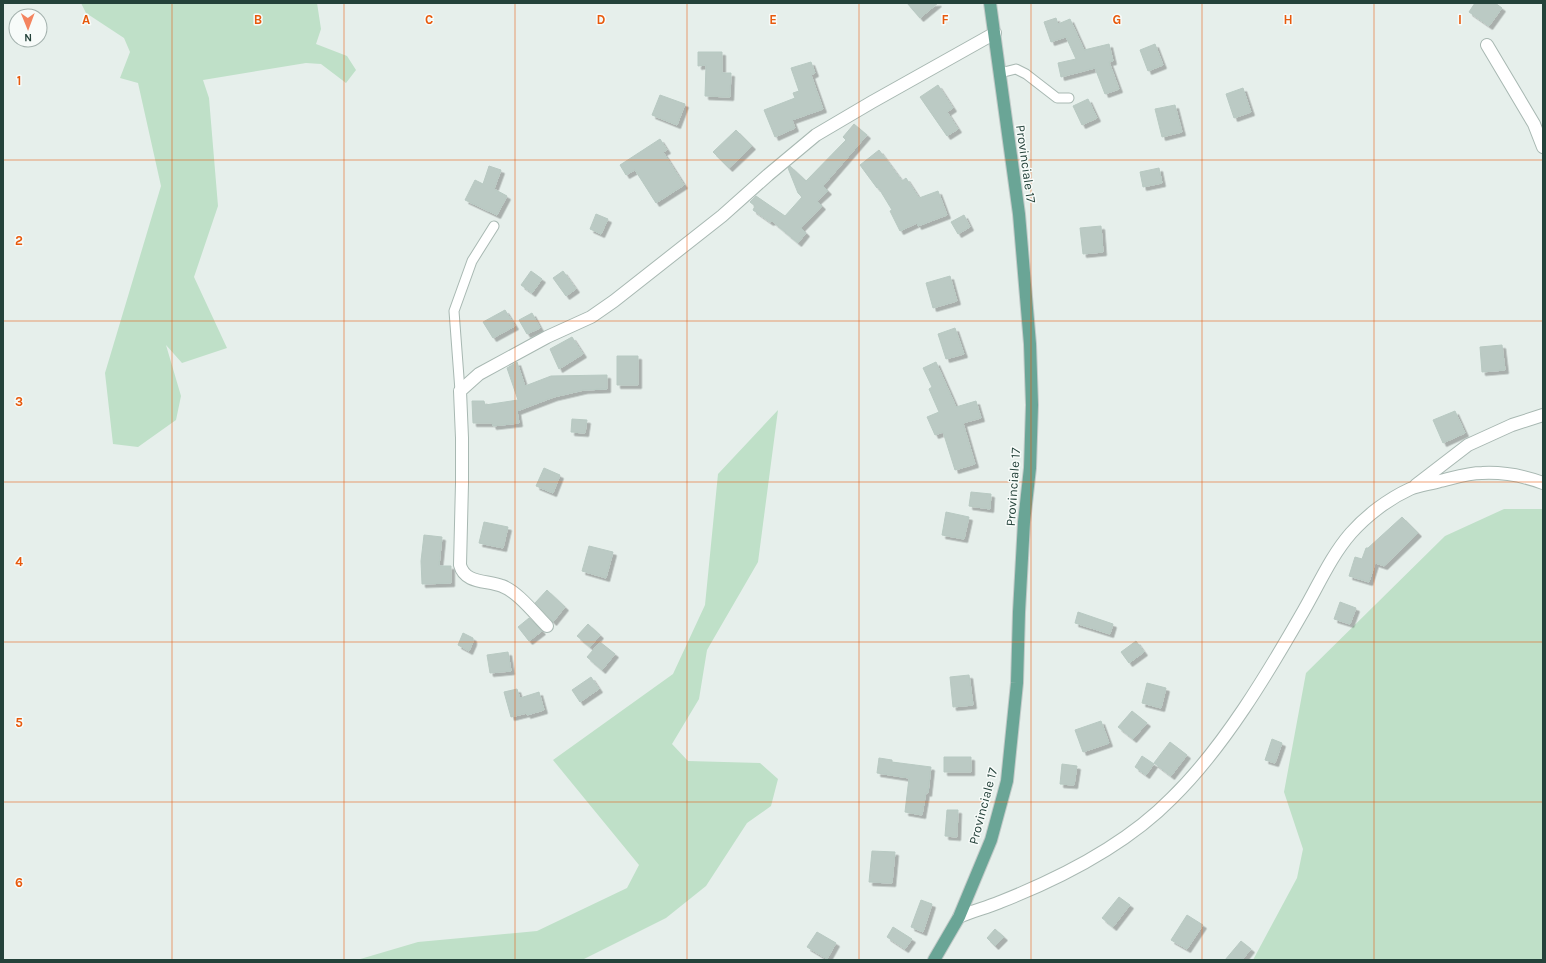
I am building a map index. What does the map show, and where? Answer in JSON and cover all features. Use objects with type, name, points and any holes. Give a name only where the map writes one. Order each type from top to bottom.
[{"type":"main road","name":"Provinciale 17","points":[[934,960],[959,917],[974,883],[991,840],[1007,781],[1017,683],[1024,522],[1030,468],[1032,405],[1030,344],[1019,214],[990,3]]},
{"type":"street","points":[[546,626],[520,598],[503,586],[470,579],[462,572],[460,565],[462,438],[460,390],[479,374],[547,337],[591,317],[614,301],[722,216],[816,135],[995,33]]},
{"type":"street","points":[[1488,45],[1534,124],[1543,147]]},
{"type":"street","points":[[959,917],[998,903],[1038,885],[1093,857],[1114,846],[1150,818],[1190,780],[1213,751],[1258,686],[1304,610],[1336,552],[1364,519],[1381,506],[1411,489],[1468,445],[1512,425],[1543,415]]},
{"type":"street","points":[[1411,489],[1481,472],[1508,474],[1543,483]]},
{"type":"lane","points":[[1000,73],[1016,69],[1026,74],[1057,98],[1069,98]]},
{"type":"lane","points":[[460,390],[454,311],[472,261],[494,226]]},
{"type":"green space","points":[[81,3],[317,3],[321,29],[316,44],[347,56],[356,70],[346,83],[321,64],[306,63],[203,80],[209,98],[218,206],[194,277],[227,348],[182,363],[166,345],[181,396],[176,420],[138,447],[113,444],[105,373],[161,186],[138,83],[120,78],[130,52],[124,38],[86,13]]},
{"type":"green space","points":[[778,410],[758,562],[707,650],[699,699],[672,744],[688,761],[760,763],[778,779],[771,806],[747,823],[706,886],[666,918],[582,960],[357,960],[418,942],[537,931],[627,888],[639,865],[553,760],[673,674],[705,605],[718,474]]},
{"type":"green space","points":[[1504,509],[1543,509],[1543,960],[1253,960],[1297,878],[1303,849],[1284,792],[1306,673],[1445,536]]},
{"type":"building","points":[[907,3],[938,3],[920,18]]},
{"type":"building","points":[[1475,3],[1495,3],[1502,8],[1489,26],[1469,12]]},
{"type":"building","points":[[1056,18],[1058,24],[1070,19],[1084,50],[1109,44],[1113,61],[1109,62],[1119,89],[1105,94],[1095,68],[1061,77],[1058,63],[1076,59],[1066,37],[1051,42],[1044,22]]},
{"type":"building","points":[[1155,44],[1163,65],[1148,71],[1140,50]]},
{"type":"building","points":[[698,52],[722,52],[722,73],[731,73],[730,97],[705,96],[706,65],[698,66]]},
{"type":"building","points":[[811,62],[815,73],[811,75],[823,109],[792,120],[795,128],[775,137],[764,110],[795,98],[793,93],[799,91],[791,68]]},
{"type":"building","points":[[938,85],[953,108],[947,112],[958,129],[947,136],[920,97]]},
{"type":"building","points":[[1243,88],[1251,112],[1234,118],[1226,94]]},
{"type":"building","points":[[660,95],[685,104],[677,125],[652,115]]},
{"type":"building","points":[[1088,99],[1097,118],[1082,125],[1073,106]]},
{"type":"building","points":[[1175,105],[1182,132],[1162,137],[1155,109]]},
{"type":"building","points":[[854,124],[867,135],[823,186],[828,191],[817,201],[822,206],[801,228],[806,233],[798,243],[772,221],[770,222],[753,210],[755,206],[750,202],[756,196],[785,216],[802,197],[798,193],[788,168],[790,166],[806,181],[846,140],[843,137]]},
{"type":"building","points":[[736,130],[752,146],[729,168],[713,152]]},
{"type":"building","points":[[660,139],[667,150],[663,152],[684,185],[656,203],[635,170],[626,175],[620,165]]},
{"type":"building","points":[[879,150],[902,181],[906,178],[919,198],[938,191],[947,215],[918,226],[917,223],[900,231],[890,211],[892,210],[878,187],[877,188],[860,165]]},
{"type":"building","points":[[489,166],[501,170],[494,189],[507,196],[497,215],[465,200],[475,180],[483,184]]},
{"type":"building","points":[[1159,168],[1162,183],[1143,187],[1140,172]]},
{"type":"building","points":[[596,214],[608,219],[601,234],[590,229]]},
{"type":"building","points":[[964,215],[970,227],[958,234],[951,222]]},
{"type":"building","points":[[1101,226],[1103,252],[1083,254],[1080,228]]},
{"type":"building","points":[[531,271],[542,279],[532,293],[521,285]]},
{"type":"building","points":[[563,271],[576,289],[566,296],[553,278]]},
{"type":"building","points":[[950,276],[957,301],[933,308],[926,283]]},
{"type":"building","points":[[505,310],[515,326],[493,338],[483,322]]},
{"type":"building","points":[[532,313],[540,328],[527,334],[519,320]]},
{"type":"building","points":[[955,328],[964,354],[946,359],[938,334]]},
{"type":"building","points":[[572,337],[583,354],[559,369],[550,349]]},
{"type":"building","points":[[1502,345],[1505,370],[1482,372],[1480,347]]},
{"type":"building","points":[[617,356],[638,356],[638,385],[617,385]]},
{"type":"building","points":[[517,362],[525,386],[551,376],[607,375],[607,389],[584,390],[554,397],[517,411],[519,423],[493,426],[492,423],[473,423],[472,401],[484,401],[485,405],[518,400],[507,368]]},
{"type":"building","points":[[936,362],[956,407],[976,401],[981,418],[963,423],[975,464],[955,470],[943,432],[935,435],[927,417],[939,412],[929,389],[932,387],[923,368]]},
{"type":"building","points":[[1455,411],[1465,433],[1443,443],[1433,420]]},
{"type":"building","points":[[572,419],[587,420],[585,433],[571,432]]},
{"type":"building","points":[[544,468],[560,475],[553,493],[536,486]]},
{"type":"building","points":[[971,492],[991,494],[990,509],[969,506]]},
{"type":"building","points":[[946,512],[969,517],[964,539],[942,535]]},
{"type":"building","points":[[1402,517],[1418,533],[1384,566],[1375,563],[1369,582],[1349,576],[1355,557],[1362,559],[1366,548],[1368,548]]},
{"type":"building","points":[[484,522],[508,527],[503,548],[479,543]]},
{"type":"building","points":[[424,535],[442,537],[439,566],[451,566],[451,583],[422,584],[421,561]]},
{"type":"building","points":[[589,546],[613,552],[606,578],[582,571]]},
{"type":"building","points":[[547,590],[565,607],[553,622],[535,603]]},
{"type":"building","points":[[1340,602],[1356,608],[1350,624],[1334,619]]},
{"type":"building","points":[[1078,612],[1113,624],[1110,634],[1075,623]]},
{"type":"building","points":[[529,618],[542,631],[529,641],[518,627]]},
{"type":"building","points":[[588,624],[600,635],[590,647],[577,636]]},
{"type":"building","points":[[463,633],[473,638],[469,651],[458,645]]},
{"type":"building","points":[[1136,641],[1144,652],[1129,663],[1121,652]]},
{"type":"building","points":[[600,642],[615,654],[602,670],[587,657]]},
{"type":"building","points":[[508,652],[511,671],[490,673],[487,655]]},
{"type":"building","points":[[969,675],[973,705],[953,707],[950,677]]},
{"type":"building","points":[[591,677],[599,689],[580,702],[572,690]]},
{"type":"building","points":[[1147,683],[1166,688],[1161,708],[1142,703]]},
{"type":"building","points":[[517,689],[520,698],[539,692],[544,710],[527,715],[527,713],[511,717],[504,692]]},
{"type":"building","points":[[1132,711],[1147,723],[1133,739],[1118,727]]},
{"type":"building","points":[[1101,721],[1109,743],[1083,752],[1075,730]]},
{"type":"building","points":[[1272,739],[1282,743],[1275,763],[1265,760]]},
{"type":"building","points":[[1170,742],[1187,755],[1171,776],[1154,763]]},
{"type":"building","points":[[1142,756],[1154,764],[1146,775],[1135,767]]},
{"type":"building","points":[[944,757],[971,757],[971,772],[944,772]]},
{"type":"building","points":[[879,758],[892,760],[892,762],[931,767],[928,793],[926,792],[922,815],[905,812],[909,778],[877,773]]},
{"type":"building","points":[[1062,764],[1077,766],[1074,785],[1060,784]]},
{"type":"building","points":[[947,810],[958,810],[957,837],[945,836]]},
{"type":"building","points":[[872,851],[895,852],[892,883],[869,882]]},
{"type":"building","points":[[1119,897],[1130,905],[1113,927],[1102,918]]},
{"type":"building","points":[[921,900],[932,904],[923,932],[911,927]]},
{"type":"building","points":[[1187,915],[1203,925],[1187,949],[1171,940]]},
{"type":"building","points":[[893,927],[912,939],[905,949],[887,937]]},
{"type":"building","points":[[995,929],[1004,937],[995,946],[987,938]]},
{"type":"building","points":[[817,932],[836,943],[827,959],[807,947]]},
{"type":"building","points":[[1241,941],[1251,949],[1242,960],[1225,960]]}]
